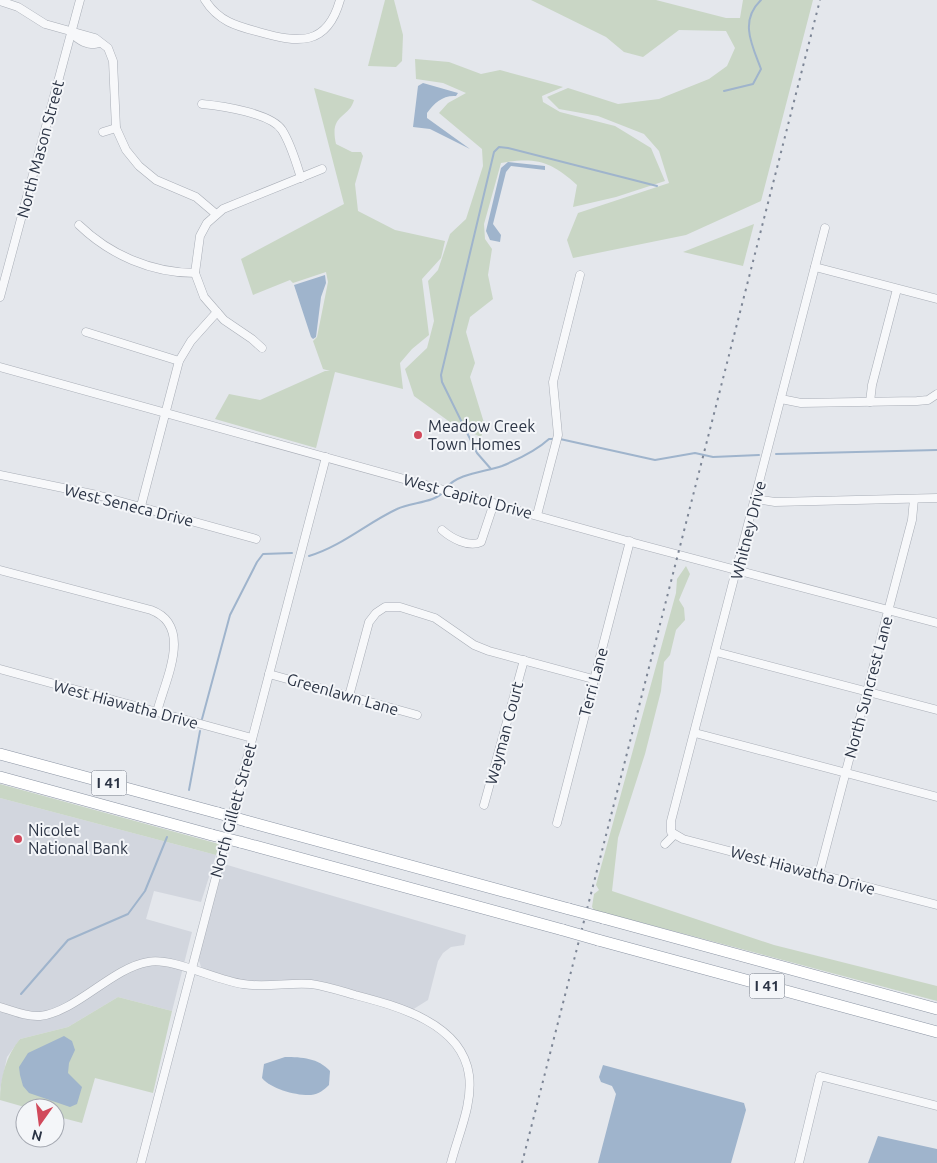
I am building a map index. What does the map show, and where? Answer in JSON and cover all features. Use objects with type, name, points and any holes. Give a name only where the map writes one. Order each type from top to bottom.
[{"type":"highway","name":"I 41","points":[[0,754],[937,1009]]},
{"type":"highway","name":"I 41","points":[[0,777],[937,1032]]},
{"type":"street","name":"North Mason Street","points":[[0,297],[80,0]]},
{"type":"street","points":[[205,0],[214,13],[228,23],[294,41],[310,38],[324,30],[334,19],[340,0]]},
{"type":"street","points":[[0,1],[18,7],[38,22],[71,33],[79,41],[93,45],[99,43],[108,48],[113,61],[116,128],[126,150],[146,173],[164,184],[196,197],[216,214]]},
{"type":"street","points":[[202,104],[221,106],[265,118],[277,124],[288,143],[301,178]]},
{"type":"street","points":[[104,132],[116,128]]},
{"type":"street","points":[[262,348],[217,312],[204,297],[195,273],[200,236],[216,214],[233,204],[322,169]]},
{"type":"street","points":[[79,225],[88,234],[142,265],[166,272],[195,273]]},
{"type":"street","name":"Whitney Drive","points":[[673,833],[671,821],[825,228]]},
{"type":"street","points":[[815,267],[937,299]]},
{"type":"street","points":[[537,515],[557,439],[553,382],[580,275]]},
{"type":"street","points":[[870,402],[872,385],[897,288]]},
{"type":"street","points":[[141,506],[179,361],[191,341],[217,312]]},
{"type":"street","points":[[86,332],[179,361]]},
{"type":"street","name":"West Capitol Drive","points":[[0,367],[630,541],[937,623]]},
{"type":"street","points":[[781,399],[801,403],[923,401],[937,394]]},
{"type":"street","name":"North Gillett Street","points":[[144,1162],[191,970],[326,457]]},
{"type":"street","name":"West Seneca Drive","points":[[0,475],[141,506],[256,539]]},
{"type":"street","name":"North Suncrest Lane","points":[[819,874],[912,520],[914,498]]},
{"type":"street","points":[[756,499],[775,502],[937,498]]},
{"type":"street","points":[[442,530],[452,538],[472,544],[481,542],[494,503]]},
{"type":"street","name":"Terri Lane","points":[[557,823],[630,541]]},
{"type":"street","points":[[0,570],[150,610],[167,618],[173,627],[175,642],[157,712]]},
{"type":"street","points":[[349,696],[369,622],[376,612],[386,607],[400,607],[430,616],[482,649],[593,679]]},
{"type":"street","points":[[716,652],[937,710]]},
{"type":"street","name":"Wayman Court","points":[[484,805],[524,660]]},
{"type":"street","name":"West Hiawatha Drive","points":[[0,669],[252,738]]},
{"type":"street","name":"Greenlawn Lane","points":[[269,674],[417,715]]},
{"type":"street","points":[[695,733],[937,796]]},
{"type":"street","points":[[665,844],[673,833]]},
{"type":"street","name":"West Hiawatha Drive","points":[[673,833],[937,905]]},
{"type":"street","points":[[0,1007],[27,1015],[47,1014],[128,970],[149,961],[164,962],[244,984],[301,984],[325,987],[403,1009],[447,1035],[463,1056],[470,1080],[466,1109],[450,1163]]},
{"type":"street","points":[[800,1163],[820,1076],[937,1106]]},
{"type":"shaded area","points":[[0,798],[216,855],[201,902],[154,891],[146,919],[192,932],[172,1011],[118,997],[68,1027],[20,1039],[7,1057],[0,1090]]},
{"type":"shaded area","points":[[224,864],[466,935],[464,945],[451,947],[443,953],[438,961],[428,1000],[412,1010],[390,1002],[279,981],[250,982],[221,976],[201,967],[198,957]]},
{"type":"green space","points":[[385,0],[394,0],[403,35],[402,61],[396,67],[368,66]]},
{"type":"green space","points":[[531,0],[656,0],[726,18],[740,18],[743,0],[813,0],[761,201],[686,235],[573,258],[567,240],[578,213],[669,183],[659,151],[644,134],[598,116],[559,109],[547,97],[568,88],[618,104],[659,99],[709,79],[727,66],[735,48],[726,31],[679,30],[643,57],[624,52],[606,37]]},
{"type":"green space","points":[[415,59],[449,62],[481,74],[500,70],[563,87],[542,96],[543,102],[560,112],[615,126],[651,148],[665,181],[616,197],[573,207],[577,185],[559,171],[533,161],[501,163],[484,224],[485,239],[492,249],[488,275],[493,299],[470,317],[466,332],[475,363],[470,377],[485,426],[481,437],[454,425],[414,396],[405,369],[427,348],[434,321],[428,281],[438,270],[450,234],[466,219],[483,166],[482,149],[439,113],[448,103],[466,93],[443,83],[416,79]]},
{"type":"green space","points":[[314,88],[354,100],[348,111],[337,121],[335,134],[336,144],[352,152],[361,152],[363,156],[355,184],[358,211],[395,230],[445,241],[441,258],[422,279],[429,335],[412,349],[400,363],[403,389],[335,372],[316,448],[215,419],[229,394],[260,400],[325,371],[330,371],[323,369],[313,341],[317,337],[328,282],[326,272],[293,283],[290,280],[253,295],[241,259],[344,204]]},
{"type":"green space","points":[[754,224],[743,266],[683,252]]},
{"type":"green space","points":[[686,566],[690,574],[679,600],[684,608],[685,620],[676,630],[670,655],[664,662],[661,691],[645,754],[618,838],[612,891],[774,945],[937,986],[937,1001],[594,910],[592,907],[594,894],[599,890],[596,885],[676,593],[677,579]]},
{"type":"green space","points":[[0,784],[219,844],[216,855],[0,798]]},
{"type":"green space","points":[[118,997],[172,1011],[153,1093],[95,1078],[82,1123],[65,1119],[65,1098],[15,1098],[15,1104],[0,1100],[5,1068],[11,1053],[20,1039],[68,1027]]},
{"type":"water","points":[[423,83],[458,93],[456,96],[443,98],[436,103],[427,113],[427,118],[470,149],[430,129],[413,127],[418,86]]},
{"type":"water","points":[[508,162],[545,166],[545,170],[511,166],[506,172],[493,224],[501,235],[500,242],[490,240],[486,231],[501,168]]},
{"type":"water","points":[[325,275],[326,283],[321,297],[316,337],[313,339],[294,285]]},
{"type":"water","points":[[64,1036],[72,1041],[75,1050],[69,1063],[68,1073],[82,1087],[77,1104],[70,1107],[65,1105],[65,1098],[44,1098],[29,1093],[23,1086],[19,1067],[28,1053]]},
{"type":"water","points":[[285,1057],[304,1058],[320,1063],[330,1071],[329,1085],[319,1093],[305,1095],[285,1091],[266,1082],[262,1078],[264,1064]]},
{"type":"water","points":[[603,1065],[744,1103],[746,1110],[731,1163],[598,1163],[616,1094],[612,1086],[601,1082],[599,1077]]},
{"type":"water","points":[[878,1136],[937,1149],[937,1163],[868,1163]]},
{"type":"waterway","points":[[724,91],[753,84],[761,69],[749,33],[750,16],[761,0]]},
{"type":"waterway","points":[[491,469],[477,453],[442,382],[441,375],[494,152],[499,147],[508,148],[657,186]]},
{"type":"waterway","points":[[446,488],[457,479],[515,461],[549,439],[555,439]]},
{"type":"waterway","points":[[560,439],[655,460],[695,453],[713,457],[759,455]]},
{"type":"waterway","points":[[776,454],[937,450]]},
{"type":"waterway","points":[[309,556],[321,552],[397,509],[434,498],[443,492]]},
{"type":"waterway","points":[[202,719],[230,615],[257,562],[263,554],[292,553]]},
{"type":"waterway","points":[[189,790],[200,731]]},
{"type":"waterway","points":[[21,994],[68,940],[128,914],[145,891],[167,837]]},
{"type":"railway","points":[[522,1163],[820,0]]},
{"type":"place","name":"Meadow Creek Town Homes","points":[[418,435]]},
{"type":"place","name":"Nicolet National Bank","points":[[18,839]]}]
